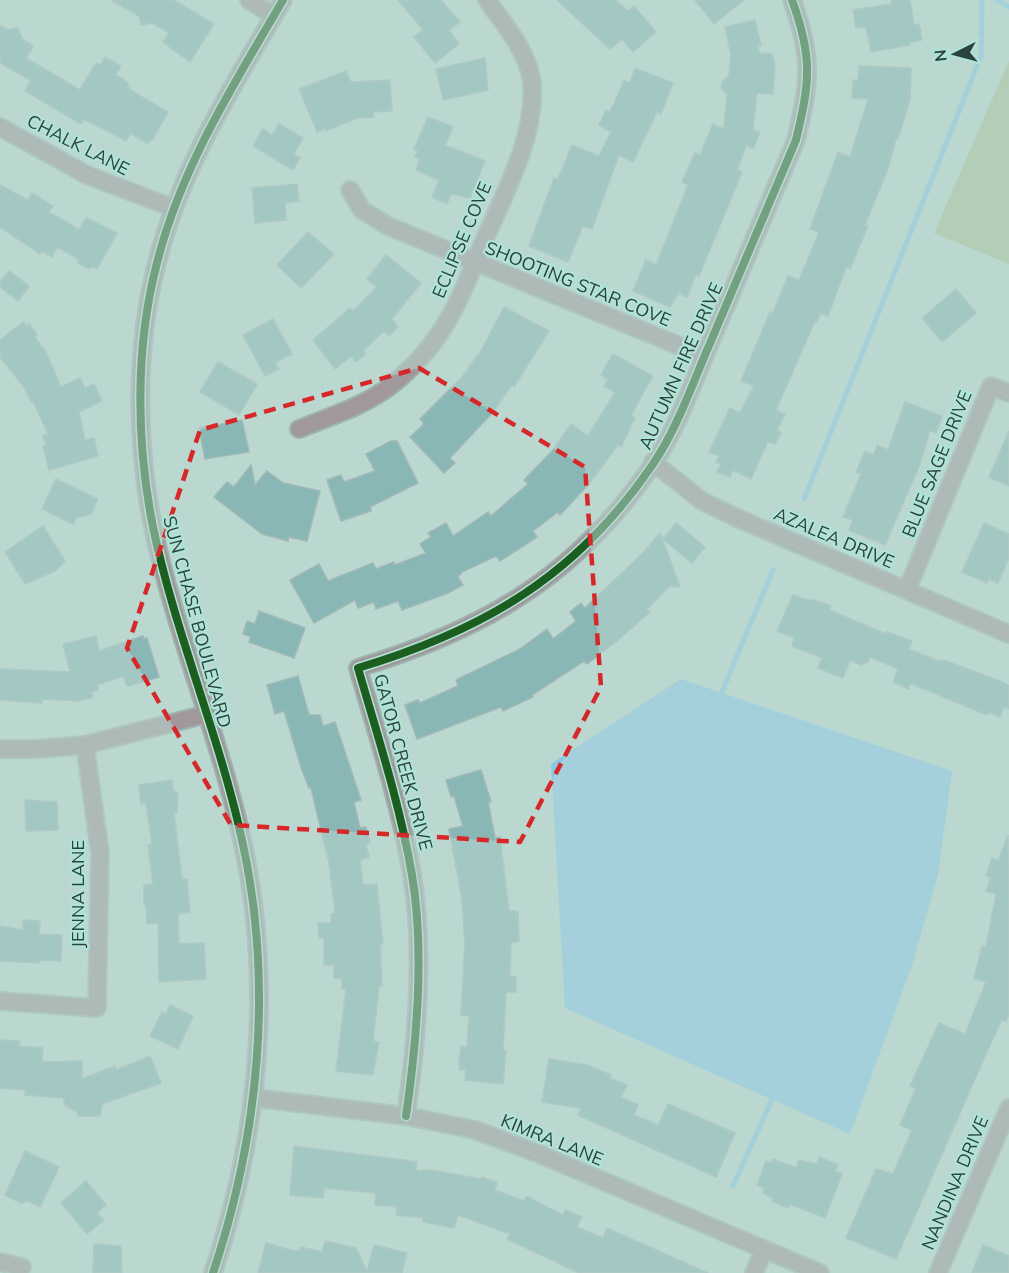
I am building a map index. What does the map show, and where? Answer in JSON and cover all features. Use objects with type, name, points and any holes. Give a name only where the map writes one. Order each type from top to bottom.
[{"type":"street","points":[[249,0],[274,16]]},
{"type":"street","name":"SUN CHASE BOULEVARD","points":[[213,1273],[243,1166],[254,1098],[259,1013],[255,922],[242,841],[153,527],[143,460],[141,397],[145,331],[156,264],[173,208],[204,137],[283,0]]},
{"type":"street","name":"ECLIPSE COVE","points":[[298,429],[347,409],[391,385],[424,354],[450,318],[521,151],[531,113],[532,82],[518,44],[487,0]]},
{"type":"street","name":"AUTUMN FIRE DRIVE","points":[[358,668],[416,651],[472,627],[523,596],[575,555],[613,515],[653,462],[682,407],[796,140],[806,99],[808,66],[802,27],[792,0]]},
{"type":"street","name":"CHALK LANE","points":[[0,127],[87,175],[173,208]]},
{"type":"street","name":"SHOOTING STAR COVE","points":[[350,190],[362,210],[388,226],[704,356]]},
{"type":"street","name":"BLUE SAGE DRIVE","points":[[907,590],[991,386],[1009,393]]},
{"type":"street","name":"AZALEA DRIVE","points":[[653,462],[702,501],[1009,634]]},
{"type":"street","name":"GATOR CREEK DRIVE","points":[[358,668],[398,805],[412,878],[418,971],[414,1062],[406,1116]]},
{"type":"street","points":[[0,749],[85,745],[207,714]]},
{"type":"street","name":"JENNA LANE","points":[[0,1001],[97,1008],[100,853],[85,745]]},
{"type":"street","name":"KIMRA LANE","points":[[254,1098],[406,1116],[474,1130],[537,1153],[820,1273]]},
{"type":"street","name":"NANDINA DRIVE","points":[[938,1273],[1007,1116]]},
{"type":"street","points":[[754,1273],[764,1250]]},
{"type":"street","points":[[0,1262],[22,1267]]},
{"type":"highlighted area","points":[[419,368],[585,467],[601,687],[520,842],[231,825],[127,648],[200,430]]},
{"type":"green space","points":[[1009,61],[1009,264],[934,233]]},
{"type":"water","points":[[681,679],[952,771],[938,875],[911,968],[850,1134],[565,1008],[551,764]]},
{"type":"building","points":[[111,0],[174,0],[214,24],[190,62],[163,42],[169,33],[152,23],[141,25],[139,16]]},
{"type":"building","points":[[398,0],[441,0],[460,22],[449,30],[459,44],[435,63],[414,37],[423,30]]},
{"type":"building","points":[[557,0],[615,0],[628,11],[634,6],[656,32],[633,52],[622,39],[610,49]]},
{"type":"building","points":[[695,0],[744,0],[714,24]]},
{"type":"building","points":[[891,0],[910,0],[914,25],[919,24],[922,40],[909,42],[910,45],[871,52],[866,27],[856,28],[853,10],[892,4]]},
{"type":"building","points":[[755,20],[761,45],[758,46],[759,53],[772,54],[775,66],[773,94],[757,93],[753,130],[760,133],[753,148],[746,146],[737,170],[742,172],[699,276],[696,275],[687,297],[679,293],[670,307],[633,291],[646,260],[656,265],[688,185],[682,182],[695,153],[700,155],[713,124],[724,129],[727,95],[721,87],[722,82],[729,75],[731,55],[725,27]]},
{"type":"building","points":[[0,26],[8,30],[18,28],[22,39],[33,46],[26,58],[80,90],[96,63],[100,65],[105,57],[121,66],[116,75],[125,80],[129,85],[127,88],[168,112],[153,139],[147,143],[130,133],[126,141],[90,122],[83,120],[81,124],[25,91],[31,81],[0,63]]},
{"type":"building","points":[[485,58],[488,90],[443,100],[436,69]]},
{"type":"building","points":[[859,66],[911,68],[910,99],[898,139],[896,139],[888,169],[865,225],[868,226],[850,269],[846,267],[828,316],[821,313],[817,322],[815,321],[776,410],[785,414],[777,430],[781,433],[775,444],[768,441],[751,479],[733,470],[730,477],[717,472],[721,464],[716,462],[719,456],[709,452],[730,408],[740,413],[754,386],[741,381],[788,276],[799,280],[819,232],[810,229],[838,152],[850,157],[868,99],[852,98],[853,80],[858,80]]},
{"type":"building","points":[[635,68],[673,83],[661,114],[657,112],[633,162],[619,155],[592,229],[583,226],[568,262],[529,246],[554,178],[558,179],[572,145],[599,156],[611,132],[599,125],[606,110],[610,112],[624,81],[630,83]]},
{"type":"building","points":[[346,71],[351,82],[390,80],[392,111],[373,112],[374,117],[357,118],[326,131],[325,128],[317,132],[299,89]]},
{"type":"building","points":[[428,117],[453,127],[445,145],[485,161],[470,198],[451,194],[447,204],[432,197],[439,180],[416,170],[420,159],[415,157],[418,151],[414,149]]},
{"type":"building","points":[[279,124],[303,138],[294,154],[300,158],[293,170],[253,146],[263,129],[272,135]]},
{"type":"building","points":[[297,184],[299,201],[285,203],[286,220],[255,223],[252,188]]},
{"type":"building","points":[[0,185],[28,200],[32,193],[53,206],[49,212],[79,230],[86,218],[117,233],[97,269],[92,266],[90,269],[78,263],[80,260],[57,247],[52,257],[42,251],[40,254],[0,227]]},
{"type":"building","points":[[308,232],[334,254],[301,288],[277,265]]},
{"type":"building","points":[[386,255],[421,283],[392,319],[398,327],[389,336],[384,331],[363,351],[366,354],[356,362],[351,356],[335,369],[313,340],[350,308],[353,311],[377,287],[367,279]]},
{"type":"building","points":[[9,271],[29,286],[18,301],[0,287],[0,282]]},
{"type":"building","points":[[956,289],[976,313],[942,342],[922,318]]},
{"type":"building","points":[[504,307],[549,331],[514,387],[512,385],[494,411],[450,458],[455,463],[444,473],[410,437],[424,424],[420,419],[462,377],[481,351]]},
{"type":"building","points":[[273,319],[292,354],[275,363],[279,369],[265,376],[243,335]]},
{"type":"building","points":[[23,322],[26,326],[29,324],[37,335],[35,337],[46,352],[61,387],[80,378],[85,388],[94,384],[102,401],[79,412],[85,440],[94,438],[98,456],[49,470],[43,446],[46,446],[43,435],[48,434],[33,401],[31,402],[24,387],[0,357],[0,340]]},
{"type":"building","points":[[613,354],[653,376],[631,415],[635,418],[621,447],[618,445],[588,485],[560,515],[558,512],[533,531],[537,537],[500,561],[496,556],[462,572],[458,577],[463,585],[448,593],[402,610],[398,601],[376,609],[374,602],[358,608],[355,600],[314,623],[290,580],[319,564],[328,581],[373,563],[376,569],[394,562],[395,565],[426,553],[420,544],[431,537],[428,533],[446,523],[453,536],[488,512],[491,516],[528,484],[524,480],[553,450],[571,424],[588,436],[615,392],[604,386],[608,379],[601,375]]},
{"type":"building","points":[[218,362],[257,384],[239,415],[200,392]]},
{"type":"building","points":[[905,402],[942,416],[936,433],[930,430],[920,464],[885,545],[849,530],[853,520],[843,517],[861,474],[856,472],[865,451],[874,455],[877,445],[888,450]]},
{"type":"building","points":[[242,420],[249,452],[205,459],[199,428]]},
{"type":"building","points":[[1009,431],[1009,486],[989,477]]},
{"type":"building","points":[[391,441],[397,441],[418,483],[370,507],[371,511],[341,521],[327,480],[341,475],[344,482],[375,471],[366,454]]},
{"type":"building","points":[[251,465],[255,485],[267,471],[283,483],[320,491],[307,541],[289,537],[288,541],[262,534],[214,497],[227,482],[234,487]]},
{"type":"building","points":[[56,479],[98,499],[91,514],[76,518],[73,524],[42,509]]},
{"type":"building","points":[[676,523],[705,547],[692,563],[663,539]]},
{"type":"building","points":[[984,523],[1009,534],[1009,558],[998,583],[989,579],[987,583],[962,572]]},
{"type":"building","points":[[43,526],[65,561],[55,571],[25,584],[5,552]]},
{"type":"building","points":[[660,533],[680,587],[670,586],[647,609],[650,612],[617,641],[587,664],[584,661],[532,695],[533,697],[503,711],[501,707],[417,739],[405,705],[418,700],[420,703],[458,686],[456,680],[520,649],[547,629],[553,639],[576,621],[570,612],[581,603],[585,608],[645,551]]},
{"type":"building","points":[[793,595],[831,606],[829,610],[886,634],[887,632],[912,641],[909,649],[1005,683],[1009,686],[1009,709],[1004,707],[1000,717],[989,712],[987,715],[910,683],[908,689],[893,682],[898,669],[870,657],[868,662],[861,665],[850,660],[843,678],[818,668],[822,658],[792,646],[794,638],[777,631]]},
{"type":"building","points":[[259,611],[305,628],[294,658],[249,642],[251,637],[243,634],[247,621],[255,624]]},
{"type":"building","points":[[96,636],[99,651],[143,636],[144,639],[147,638],[159,677],[129,686],[126,685],[124,676],[97,685],[98,690],[91,692],[93,697],[79,701],[42,699],[42,703],[0,700],[0,669],[70,672],[63,644]]},
{"type":"building","points":[[298,676],[309,715],[320,715],[323,726],[335,722],[361,800],[354,802],[360,828],[366,827],[370,843],[366,844],[369,857],[360,860],[363,885],[377,884],[383,944],[380,944],[382,986],[379,986],[373,1041],[379,1042],[373,1075],[336,1071],[346,989],[342,989],[342,978],[334,978],[334,965],[324,965],[324,938],[319,938],[318,923],[331,923],[331,914],[335,913],[329,863],[311,788],[309,788],[301,767],[284,711],[275,714],[267,685]]},
{"type":"building","points":[[481,770],[491,802],[488,802],[495,838],[500,837],[509,911],[518,911],[519,941],[511,943],[510,976],[516,977],[516,992],[506,992],[503,1050],[506,1051],[503,1084],[465,1080],[466,1070],[460,1070],[459,1062],[461,1046],[467,1047],[469,1016],[461,1015],[465,944],[462,899],[449,829],[463,826],[454,796],[451,797],[446,780]]},
{"type":"building","points":[[172,780],[173,790],[178,794],[177,813],[174,813],[182,879],[187,879],[190,912],[180,913],[178,916],[179,944],[204,943],[206,979],[159,982],[158,923],[147,924],[146,905],[144,905],[144,885],[153,884],[148,845],[152,845],[146,803],[141,803],[139,785]]},
{"type":"building","points":[[25,800],[57,802],[58,830],[26,831]]},
{"type":"building","points":[[1008,835],[1009,1014],[1006,1022],[1002,1020],[990,1045],[896,1259],[846,1238],[876,1169],[893,1174],[912,1130],[900,1125],[916,1088],[910,1086],[939,1023],[965,1034],[986,982],[974,979],[982,946],[986,947],[996,894],[986,891],[991,877],[986,876],[992,858],[998,860]]},
{"type":"building","points":[[23,920],[40,921],[39,934],[62,935],[61,961],[46,960],[39,961],[39,963],[0,961],[0,926],[23,930]]},
{"type":"building","points":[[170,1005],[193,1016],[178,1049],[150,1036],[162,1012],[166,1014]]},
{"type":"building","points":[[0,1040],[20,1041],[19,1046],[43,1048],[42,1062],[82,1061],[82,1079],[115,1066],[116,1070],[150,1056],[161,1083],[102,1104],[100,1116],[78,1116],[78,1112],[64,1105],[64,1098],[25,1095],[26,1090],[0,1088]]},
{"type":"building","points":[[549,1059],[587,1065],[611,1075],[610,1078],[627,1085],[621,1097],[638,1105],[634,1115],[658,1125],[668,1104],[735,1133],[716,1177],[578,1115],[581,1108],[542,1102]]},
{"type":"building","points":[[294,1146],[417,1162],[416,1171],[432,1170],[481,1179],[482,1177],[497,1183],[495,1190],[524,1201],[526,1196],[563,1215],[566,1210],[582,1217],[577,1227],[603,1238],[607,1228],[708,1273],[579,1273],[507,1239],[510,1234],[458,1215],[454,1228],[423,1222],[424,1218],[396,1215],[397,1207],[375,1205],[376,1193],[324,1188],[323,1198],[290,1195]]},
{"type":"building","points":[[25,1151],[59,1167],[40,1207],[28,1201],[21,1203],[5,1195]]},
{"type":"building","points":[[819,1157],[838,1165],[835,1171],[842,1174],[825,1218],[790,1204],[788,1208],[772,1201],[773,1198],[763,1193],[765,1188],[757,1185],[766,1161],[771,1163],[773,1159],[796,1168],[799,1160],[817,1164]]},
{"type":"building","points":[[86,1181],[106,1205],[97,1213],[104,1220],[87,1234],[61,1203]]},
{"type":"building","points":[[325,1241],[356,1248],[367,1271],[374,1245],[407,1253],[402,1273],[258,1273],[266,1243],[295,1251],[300,1250],[301,1247],[322,1252]]},
{"type":"building","points":[[94,1244],[121,1246],[122,1273],[93,1273]]},
{"type":"building","points":[[983,1245],[1009,1256],[1009,1273],[972,1273]]},
{"type":"waterway","points":[[804,499],[981,56],[982,0]]},
{"type":"waterway","points":[[997,0],[1009,7]]},
{"type":"waterway","points":[[719,699],[773,570]]},
{"type":"waterway","points":[[733,1186],[774,1095]]},
{"type":"cycle path","points":[[213,1273],[229,1221],[251,1113],[257,1059],[259,1004],[257,949],[252,894],[242,840],[221,761],[173,606],[153,527],[143,462],[140,395],[150,295],[167,228],[194,160],[283,0]]},
{"type":"cycle path","points":[[406,1116],[418,996],[416,904],[401,823],[358,668],[447,636],[524,594],[559,568],[593,538],[624,503],[653,464],[685,404],[796,140],[804,101],[807,70],[803,38],[792,0]]}]
